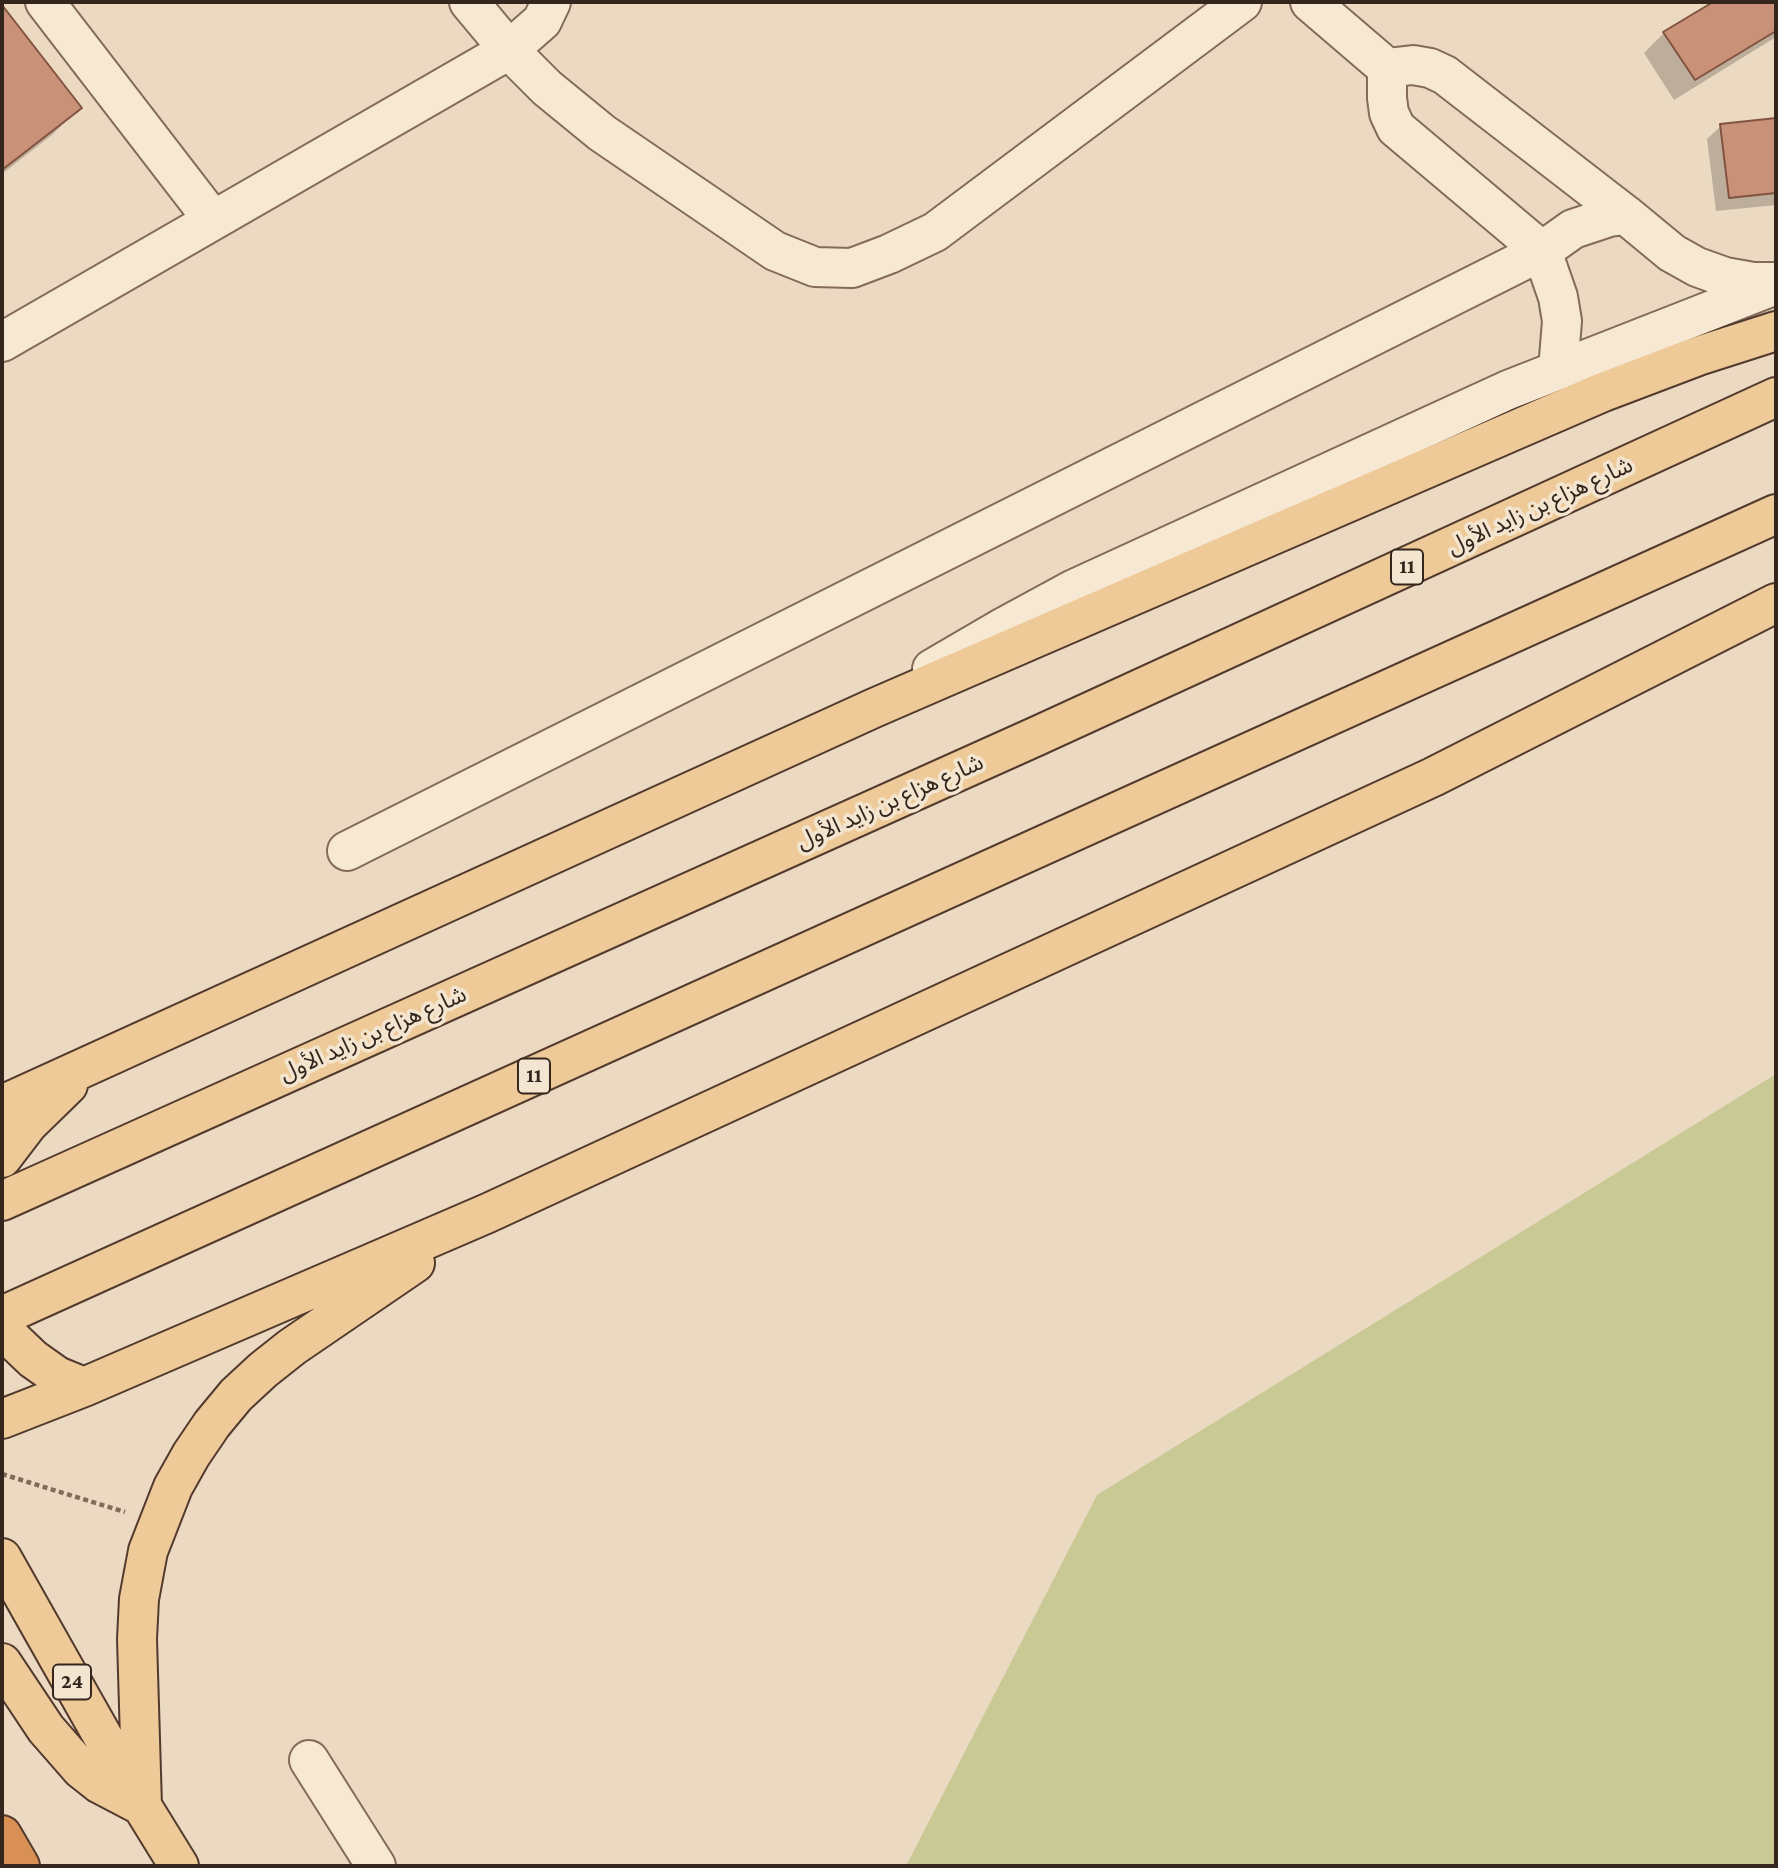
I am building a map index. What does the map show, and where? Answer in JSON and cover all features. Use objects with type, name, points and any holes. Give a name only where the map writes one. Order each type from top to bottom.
[{"type":"highway","points":[[2,1835],[20,1866]]},
{"type":"main road","points":[[2,1105],[874,708],[1603,392],[1698,356],[1776,331]]},
{"type":"main road","name":"شارع هزاع بن زايد الأول","points":[[2,1201],[1037,736],[1776,397]]},
{"type":"main road","name":"11","points":[[2,1316],[1776,514]]},
{"type":"main road","points":[[2,1419],[84,1387],[488,1213],[1433,777],[1776,603]]},
{"type":"main road","points":[[2,1081],[90,1063]]},
{"type":"main road","points":[[2,1158],[28,1124],[90,1063]]},
{"type":"main road","points":[[2,1663],[46,1729],[81,1769],[100,1784],[142,1806],[137,1639],[139,1599],[148,1551],[155,1531],[173,1487],[191,1455],[236,1395],[263,1370],[292,1347],[488,1213]]},
{"type":"main road","points":[[2,1323],[12,1339],[33,1359],[57,1376],[84,1387]]},
{"type":"main road","name":"24","points":[[2,1558],[142,1806],[179,1866]]},
{"type":"street","points":[[45,2],[214,220]]},
{"type":"street","points":[[469,2],[509,50],[547,88],[602,133],[775,251],[815,267],[852,268],[935,232],[1242,2]]},
{"type":"street","points":[[2,342],[509,50],[542,21],[551,2]]},
{"type":"street","points":[[1310,2],[1387,68],[1413,65],[1430,68],[1445,75],[1672,253],[1697,267],[1725,277],[1776,283]]},
{"type":"street","points":[[1387,68],[1389,113],[1396,128],[1542,251],[1552,274],[1560,309],[1562,345],[1558,370]]},
{"type":"street","points":[[347,851],[1542,251],[1573,229],[1609,217],[1626,215]]},
{"type":"street","points":[[874,708],[960,653],[1074,589],[1508,390],[1776,283]]},
{"type":"street","points":[[309,1760],[376,1866]]},
{"type":"path","points":[[2,1474],[133,1514]]},
{"type":"green space","points":[[1776,1074],[1776,1866],[906,1866],[1097,1495]]},
{"type":"building","points":[[1713,2],[1776,2],[1776,31],[1695,80],[1663,32]]},
{"type":"building","points":[[2,5],[82,108],[2,170]]},
{"type":"building","points":[[1776,118],[1776,193],[1729,198],[1720,124]]}]
